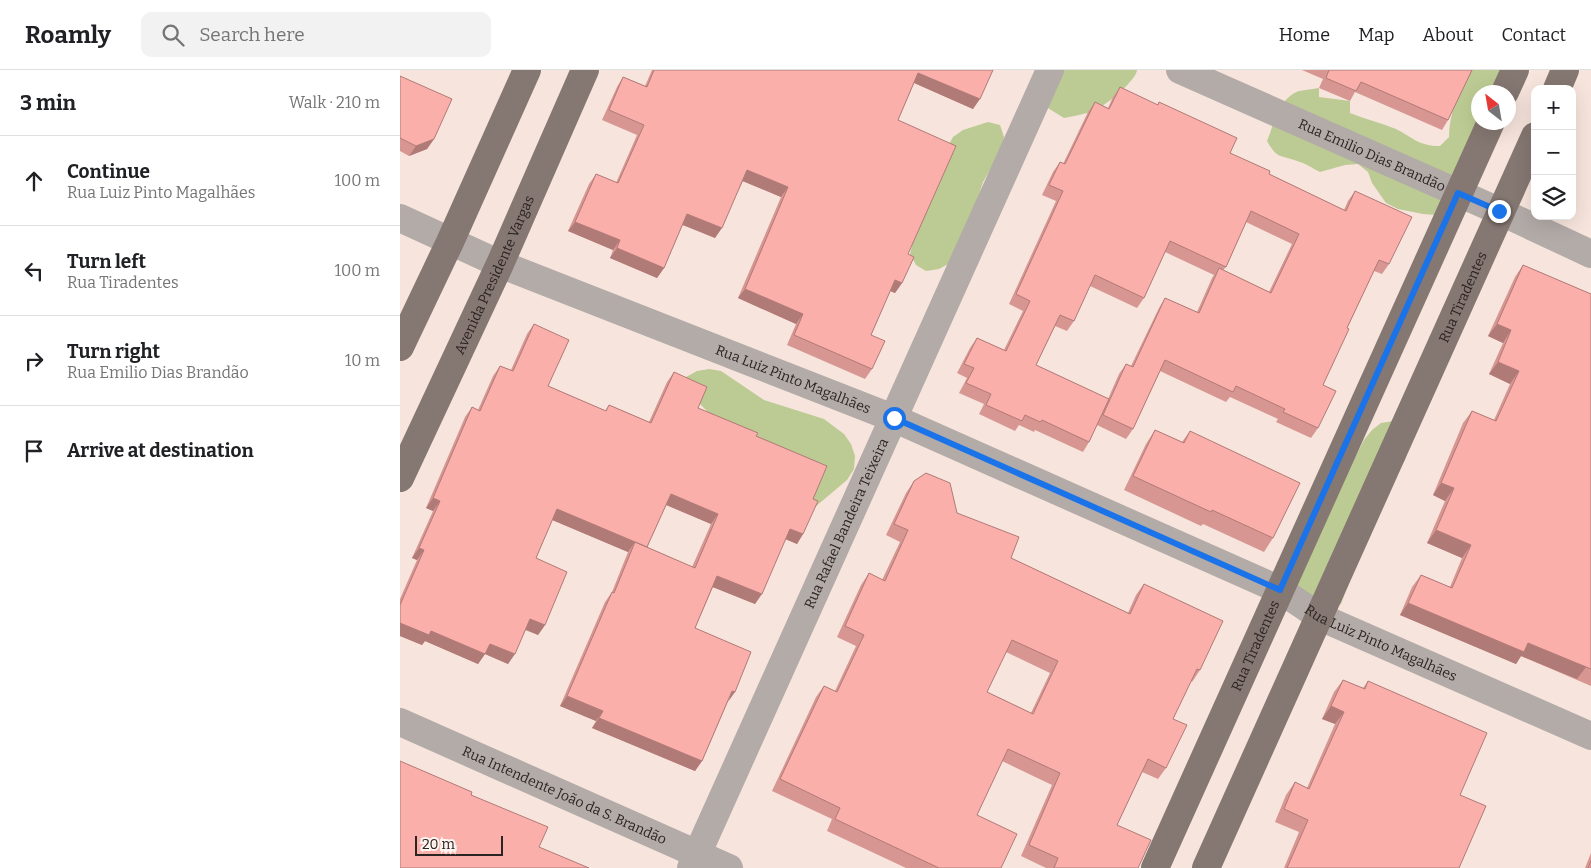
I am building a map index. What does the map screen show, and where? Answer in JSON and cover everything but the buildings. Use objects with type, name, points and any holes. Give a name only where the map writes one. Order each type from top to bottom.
[{"type":"main road","points":[[400,347],[450,242],[527,70]]},
{"type":"main road","name":"Avenida Presidente Vargas","points":[[400,478],[500,264],[585,70]]},
{"type":"main road","points":[[1508,85],[1515,70]]},
{"type":"main road","points":[[1559,85],[1565,70]]},
{"type":"main road","name":"Rua Tiradentes","points":[[1155,868],[1487,130]]},
{"type":"main road","name":"Rua Tiradentes","points":[[1206,868],[1320,617],[1499,211],[1531,144]]},
{"type":"street","name":"Rua Rafael Bandeira Teixeira","points":[[694,861],[1050,70]]},
{"type":"street","name":"Rua Emilio Dias Brandão","points":[[1180,70],[1499,211],[1591,254]]},
{"type":"street","name":"Rua Luiz Pinto Magalhães","points":[[400,218],[500,264],[894,418],[1280,590],[1320,617],[1591,736]]},
{"type":"street","name":"Rua Intendente João da S. Brandão","points":[[400,722],[694,861],[729,868]]},
{"type":"green space","points":[[1035,70],[1137,70],[1126,86],[1100,108],[1088,113],[1064,118],[1043,105]]},
{"type":"green space","points":[[1469,70],[1516,70],[1511,85],[1471,85],[1471,130],[1474,130],[1436,215],[1398,209],[1386,203],[1372,183],[1368,172],[1358,164],[1345,165],[1320,172],[1303,163],[1279,156],[1267,141],[1278,112],[1287,99],[1299,91],[1319,88],[1319,97],[1350,101],[1350,113],[1396,129],[1426,145],[1440,146],[1449,137],[1449,128],[1458,95]]},
{"type":"green space","points":[[988,122],[1000,125],[1004,137],[1002,149],[983,182],[971,219],[950,263],[939,269],[926,271],[916,265],[910,254],[916,230],[939,185],[947,148],[953,137],[963,130]]},
{"type":"green space","points":[[709,369],[721,371],[764,400],[824,419],[844,434],[851,444],[855,456],[854,469],[847,480],[808,513],[720,432],[707,411],[690,394],[686,377],[697,371]]},
{"type":"green space","points":[[1393,421],[1413,433],[1405,460],[1378,507],[1341,604],[1320,617],[1296,586],[1330,506],[1364,440],[1381,423]]},
{"type":"route","points":[[894,418],[1280,590],[1458,193],[1499,211]]}]
